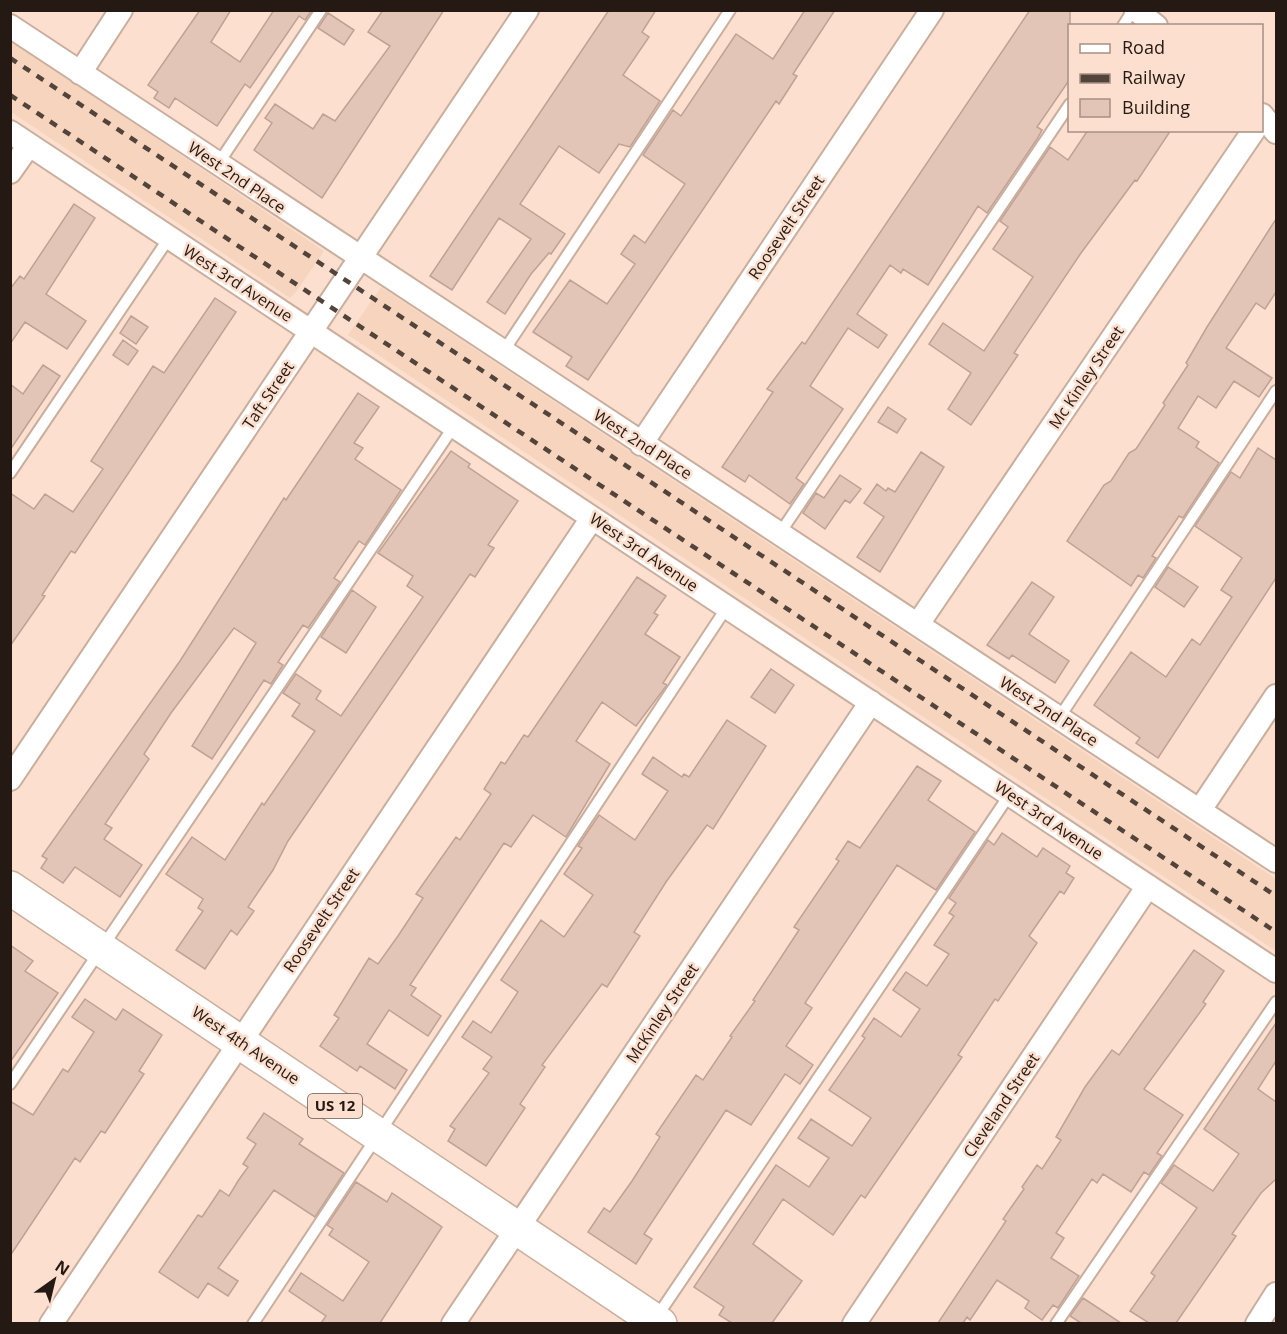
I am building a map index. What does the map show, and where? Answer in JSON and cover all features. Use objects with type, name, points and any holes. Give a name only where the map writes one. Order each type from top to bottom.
[{"type":"main road","name":"West 4th Avenue","points":[[10,888],[518,1227],[656,1322]]},
{"type":"street","points":[[80,72],[122,10]]},
{"type":"street","name":"Taft Street","points":[[10,779],[527,10]]},
{"type":"street","name":"Roosevelt Street","points":[[641,444],[932,10]]},
{"type":"street","points":[[1134,10],[1153,24]]},
{"type":"street","name":"West 2nd Place","points":[[10,26],[1276,861]]},
{"type":"street","name":"Mc Kinley Street","points":[[918,624],[1257,132]]},
{"type":"street","points":[[10,172],[20,138]]},
{"type":"street","name":"West 3rd Avenue","points":[[20,138],[1276,971]]},
{"type":"street","name":"Roosevelt Street","points":[[51,1323],[592,518]]},
{"type":"street","points":[[1200,810],[1276,696]]},
{"type":"street","name":"McKinley Street","points":[[453,1323],[871,702]]},
{"type":"street","name":"Cleveland Street","points":[[854,1323],[1148,886]]},
{"type":"street","points":[[1257,1323],[1276,1294]]},
{"type":"lane","points":[[218,164],[321,10]]},
{"type":"lane","points":[[503,352],[730,10]]},
{"type":"lane","points":[[1124,24],[1134,10]]},
{"type":"lane","points":[[780,533],[1068,107]]},
{"type":"lane","points":[[10,473],[169,238]]},
{"type":"lane","points":[[1059,718],[1276,391]]},
{"type":"lane","points":[[10,1084],[454,426]]},
{"type":"lane","points":[[253,1323],[727,607]]},
{"type":"lane","points":[[656,1322],[1010,794]]},
{"type":"lane","points":[[1056,1323],[1276,1002]]},
{"type":"shaded area","points":[[11,41],[324,251],[296,292],[290,298],[11,112]]},
{"type":"shaded area","points":[[381,287],[1276,879],[1276,951],[348,335]]},
{"type":"building","points":[[200,10],[231,10],[211,42],[240,62],[274,10],[312,10],[305,20],[299,16],[250,88],[245,84],[217,126],[175,98],[169,108],[154,98],[158,92],[148,85]]},
{"type":"building","points":[[383,10],[444,10],[322,198],[254,150],[272,123],[265,118],[275,104],[313,129],[323,114],[335,121],[390,46],[368,32]]},
{"type":"building","points":[[609,10],[656,10],[642,32],[649,37],[623,75],[660,101],[630,147],[619,144],[599,173],[559,146],[520,204],[565,234],[551,254],[549,253],[531,274],[505,314],[487,302],[531,239],[499,218],[452,290],[430,276]]},
{"type":"building","points":[[805,10],[835,10],[793,74],[797,76],[779,104],[776,101],[588,380],[566,366],[572,357],[533,332],[570,280],[607,304],[635,264],[621,254],[634,235],[645,243],[685,184],[643,155],[673,110],[681,116],[736,34],[773,59]]},
{"type":"building","points":[[1030,10],[1070,10],[1068,82],[1037,127],[1042,130],[1037,139],[987,213],[978,206],[928,285],[903,269],[901,273],[890,265],[857,314],[887,335],[878,348],[848,328],[810,386],[843,409],[796,478],[804,484],[790,504],[749,475],[745,482],[722,467],[773,392],[767,389],[802,342],[805,344]]},
{"type":"building","points":[[328,13],[354,30],[344,45],[318,28]]},
{"type":"building","points":[[1087,132],[1170,132],[1137,181],[1135,180],[1081,253],[1014,353],[1018,355],[971,425],[948,409],[971,373],[929,344],[943,323],[984,351],[1033,277],[993,249],[1008,227],[1000,221],[1050,147],[1068,160]]},
{"type":"building","points":[[74,204],[95,218],[46,294],[86,321],[67,349],[25,322],[10,344],[10,289],[20,276],[24,279]]},
{"type":"building","points":[[1276,219],[1276,292],[1265,309],[1256,303],[1226,348],[1272,378],[1259,397],[1234,381],[1216,408],[1198,396],[1178,428],[1199,442],[1196,447],[1219,463],[1183,518],[1179,516],[1152,556],[1156,558],[1143,578],[1138,575],[1131,586],[1067,541],[1104,485],[1111,481],[1129,453],[1136,449],[1165,405],[1163,403],[1188,365],[1186,363],[1207,327]]},
{"type":"building","points":[[215,298],[236,312],[75,553],[71,551],[42,595],[45,596],[10,646],[10,493],[34,509],[45,494],[73,512],[103,469],[91,461],[153,366],[164,373]]},
{"type":"building","points":[[131,316],[148,327],[136,344],[120,333]]},
{"type":"building","points":[[123,340],[138,351],[128,365],[113,355]]},
{"type":"building","points":[[43,365],[60,376],[10,450],[10,384],[23,394]]},
{"type":"building","points":[[358,393],[379,407],[354,443],[363,448],[355,459],[401,490],[365,545],[359,541],[334,578],[340,582],[308,628],[303,625],[278,662],[283,665],[271,684],[264,680],[212,759],[192,746],[256,643],[234,628],[171,713],[144,754],[149,759],[105,824],[112,828],[104,839],[142,865],[120,897],[75,867],[63,883],[41,868],[47,859],[42,856],[180,661],[284,498],[286,500]]},
{"type":"building","points":[[888,407],[906,419],[897,433],[878,422]]},
{"type":"building","points":[[1258,448],[1276,460],[1276,578],[1158,758],[1136,743],[1140,738],[1094,705],[1131,652],[1166,677],[1192,639],[1200,645],[1232,597],[1221,590],[1242,558],[1195,526],[1231,472],[1240,478]]},
{"type":"building","points":[[451,451],[470,464],[468,467],[518,501],[488,545],[494,548],[475,577],[470,574],[288,841],[273,870],[248,907],[254,911],[237,935],[231,930],[205,969],[176,950],[203,911],[198,908],[203,899],[166,874],[192,837],[225,860],[262,803],[264,805],[315,731],[292,716],[300,704],[283,693],[296,674],[321,691],[316,699],[341,716],[423,597],[407,586],[413,576],[378,553]]},
{"type":"building","points":[[921,452],[944,467],[880,572],[857,557],[884,517],[864,503],[877,484],[886,491],[888,488],[895,492]]},
{"type":"building","points":[[840,475],[861,489],[850,503],[845,500],[825,529],[803,513],[816,493],[824,498]]},
{"type":"building","points":[[1168,567],[1198,587],[1184,607],[1155,587]]},
{"type":"building","points":[[637,577],[666,596],[654,613],[658,615],[645,634],[680,657],[663,683],[667,685],[636,726],[602,702],[576,741],[610,764],[566,837],[533,815],[511,847],[504,843],[410,985],[416,988],[411,995],[441,1016],[428,1036],[389,1010],[367,1044],[407,1070],[395,1089],[360,1066],[357,1071],[320,1046],[339,1018],[334,1015],[369,958],[378,964],[398,936],[423,898],[416,894],[456,837],[460,840],[491,794],[484,789],[501,762],[505,764],[524,735],[528,737]]},
{"type":"building","points":[[1032,582],[1054,597],[1029,634],[1069,661],[1055,683],[1012,655],[1009,659],[987,645]]},
{"type":"building","points":[[352,590],[376,607],[346,653],[321,637]]},
{"type":"building","points":[[771,669],[794,685],[775,713],[751,697]]},
{"type":"building","points":[[727,720],[766,746],[713,829],[707,825],[666,882],[634,932],[640,936],[607,987],[602,984],[542,1065],[545,1067],[520,1104],[525,1108],[486,1166],[448,1141],[455,1129],[450,1126],[489,1073],[483,1069],[492,1057],[462,1037],[473,1021],[491,1033],[518,992],[501,980],[541,920],[564,937],[593,895],[564,874],[582,848],[578,846],[599,815],[635,840],[668,791],[642,774],[653,757],[682,777],[684,774],[689,777]]},
{"type":"building","points":[[917,766],[941,781],[928,800],[975,832],[936,890],[897,865],[805,1003],[812,1008],[786,1046],[813,1065],[800,1084],[785,1074],[751,1125],[726,1110],[644,1234],[652,1239],[636,1264],[588,1232],[604,1208],[610,1212],[632,1181],[660,1137],[656,1134],[696,1075],[703,1080],[732,1037],[730,1036],[755,1001],[753,1000],[799,930],[794,927],[839,861],[836,859],[848,841],[860,848]]},
{"type":"building","points":[[1002,833],[1037,857],[1043,848],[1070,866],[1066,873],[1074,878],[1064,894],[1060,891],[1029,936],[1037,943],[998,1001],[995,999],[958,1055],[962,1057],[865,1198],[861,1195],[833,1235],[783,1199],[753,1244],[802,1281],[772,1323],[732,1323],[719,1315],[724,1307],[694,1287],[776,1165],[809,1187],[829,1158],[798,1138],[811,1119],[852,1146],[871,1118],[829,1090],[865,1038],[862,1036],[874,1018],[901,1037],[920,1009],[893,990],[906,972],[927,986],[949,954],[934,945],[954,916],[949,913],[956,903],[949,898],[988,840],[994,845]]},
{"type":"building","points":[[10,945],[33,961],[25,971],[58,993],[10,1062]]},
{"type":"building","points":[[1194,950],[1224,971],[1203,1002],[1206,1004],[1144,1089],[1183,1115],[1157,1153],[1162,1156],[1149,1175],[1144,1172],[1131,1192],[1103,1174],[1097,1183],[1092,1179],[1056,1233],[1064,1238],[1051,1258],[1079,1276],[1058,1308],[1053,1305],[1042,1320],[1025,1308],[1029,1301],[997,1280],[970,1320],[967,1317],[963,1323],[938,1323],[1006,1221],[1003,1219],[1024,1189],[1022,1187],[1037,1165],[1042,1169],[1061,1140],[1056,1137],[1085,1087],[1112,1050],[1119,1055]]},
{"type":"building","points":[[85,999],[116,1020],[123,1009],[162,1035],[139,1071],[144,1074],[105,1133],[101,1131],[80,1162],[75,1158],[10,1256],[10,1101],[33,1115],[63,1069],[68,1072],[94,1032],[72,1017]]},
{"type":"building","points":[[1276,1023],[1276,1061],[1258,1089],[1276,1102],[1276,1179],[1261,1193],[1232,1234],[1236,1236],[1176,1323],[1149,1323],[1130,1311],[1155,1276],[1151,1273],[1197,1208],[1161,1183],[1174,1165],[1213,1191],[1239,1154],[1204,1129]]},
{"type":"building","points":[[264,1113],[303,1139],[299,1144],[344,1173],[315,1217],[274,1190],[218,1268],[238,1281],[228,1296],[208,1283],[198,1298],[159,1272],[198,1215],[202,1217],[220,1190],[229,1196],[248,1167],[243,1164],[256,1144],[247,1138]]},
{"type":"building","points":[[356,1182],[387,1202],[392,1193],[442,1227],[380,1323],[321,1323],[326,1316],[289,1291],[301,1273],[343,1301],[369,1262],[329,1235],[333,1229],[327,1225]]},
{"type":"building","points":[[1083,1298],[1121,1323],[1081,1323],[1070,1316]]},
{"type":"railway","points":[[10,58],[1276,896]]},
{"type":"railway","points":[[10,95],[1276,932]]}]
